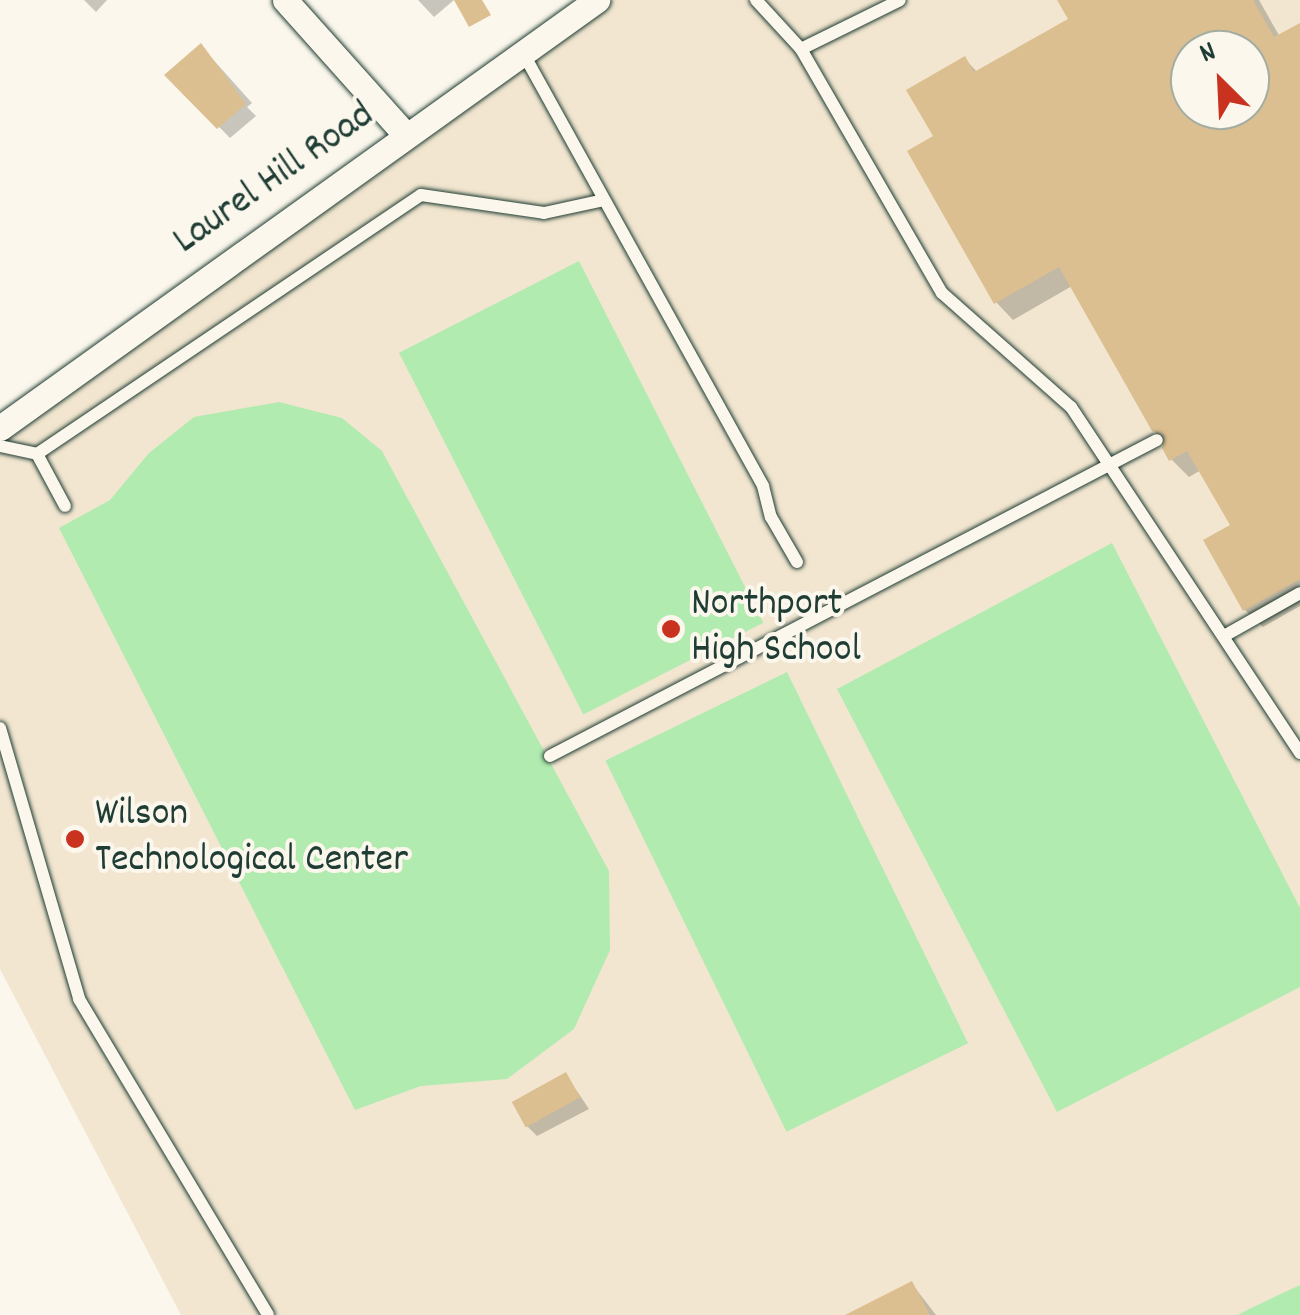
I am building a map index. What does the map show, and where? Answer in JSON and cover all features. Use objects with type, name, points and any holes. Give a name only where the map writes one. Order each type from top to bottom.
[{"type":"street","points":[[285,0],[405,134]]},
{"type":"street","name":"Laurel Hill Road","points":[[0,428],[597,0]]},
{"type":"lane","points":[[802,49],[900,0]]},
{"type":"lane","points":[[758,2],[802,49],[942,293],[1071,408],[1108,470],[1224,636],[1300,754]]},
{"type":"lane","points":[[522,51],[763,486],[771,517],[797,562]]},
{"type":"lane","points":[[0,446],[37,454],[402,204],[421,195],[450,196],[544,213],[604,200]]},
{"type":"lane","points":[[550,756],[1108,470],[1157,440]]},
{"type":"lane","points":[[37,454],[66,506]]},
{"type":"lane","points":[[1224,636],[1300,594]]},
{"type":"lane","points":[[0,728],[79,999],[268,1315]]},
{"type":"shaded area","name":"Northport High School","points":[[614,0],[1300,0],[1300,1315],[181,1315],[0,969],[0,440]]},
{"type":"green space","points":[[579,261],[763,623],[583,714],[399,353]]},
{"type":"green space","points":[[279,402],[342,418],[382,451],[609,871],[610,950],[574,1029],[507,1079],[421,1086],[355,1110],[59,528],[110,500],[149,453],[194,417]]},
{"type":"green space","points":[[1112,543],[1300,908],[1300,987],[1057,1112],[837,689]]},
{"type":"green space","points":[[787,672],[968,1043],[786,1132],[605,761]]},
{"type":"green space","points":[[1300,1285],[1300,1315],[1238,1315],[1249,1309]]},
{"type":"building","points":[[454,0],[482,0],[491,15],[469,27]]},
{"type":"building","points":[[1057,0],[1253,0],[1274,37],[1300,23],[1300,579],[1243,611],[1203,540],[1230,525],[1187,451],[1169,461],[1162,448],[1165,435],[1152,431],[1059,267],[994,304],[907,151],[933,136],[906,90],[965,56],[974,72],[1068,19]]},
{"type":"building","points":[[201,43],[246,104],[217,129],[164,75]]},
{"type":"building","points":[[566,1072],[580,1097],[526,1127],[512,1102]]},
{"type":"building","points":[[912,1281],[930,1315],[845,1315]]},
{"type":"place","name":"Northport High School","points":[[671,629]]},
{"type":"place","name":"Wilson Technological Center","points":[[75,839]]}]
